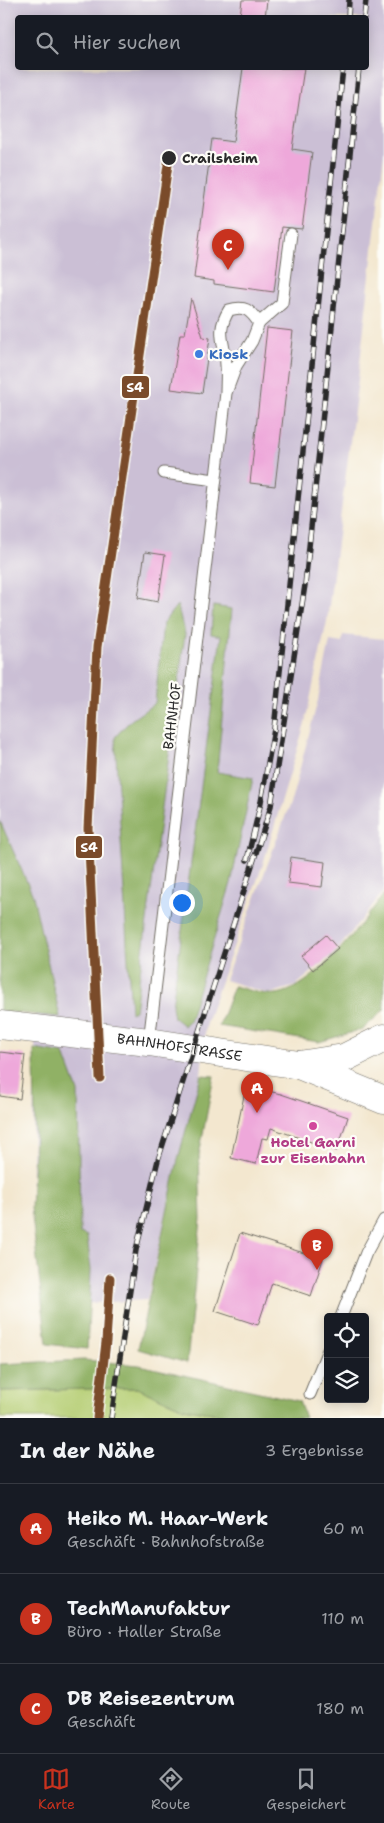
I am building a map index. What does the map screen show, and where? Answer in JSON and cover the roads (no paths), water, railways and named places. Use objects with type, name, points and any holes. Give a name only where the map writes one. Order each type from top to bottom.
[{"type":"main road","name":"BAHNHOFSTRASSE","points":[[0,1025],[149,1042],[299,1065]]},
{"type":"main road","points":[[299,1065],[344,1058],[384,1038]]},
{"type":"main road","points":[[299,1065],[384,1100]]},
{"type":"lane","points":[[226,393],[236,366],[252,341],[259,323],[282,303],[291,234]]},
{"type":"lane","points":[[226,393],[226,363],[220,331],[222,321],[229,310],[239,307],[249,310],[259,323]]},
{"type":"lane","name":"BAHNHOF","points":[[149,1042],[226,393]]},
{"type":"lane","points":[[164,473],[215,480]]},
{"type":"lane","points":[[344,1313],[366,1253],[384,1220]]},
{"type":"lane","points":[[310,1394],[325,1358]]},
{"type":"railway","points":[[348,15],[349,0]]},
{"type":"railway","points":[[364,15],[366,0]]},
{"type":"railway","points":[[247,860],[261,802],[274,729],[343,70]]},
{"type":"railway","points":[[111,1418],[136,1250],[158,1160],[271,806],[305,585],[359,70]]},
{"type":"place","name":"Crailsheim","points":[[169,158]]},
{"type":"place","name":"DB Reisezentrum","points":[[228,270]]},
{"type":"place","name":"Kiosk","points":[[199,354]]},
{"type":"place","name":"Heiko M. Haar-Werk","points":[[257,1113]]},
{"type":"place","name":"Hotel Garni zur Eisenbahn","points":[[313,1126]]},
{"type":"place","name":"TechManufaktur","points":[[317,1270]]}]
